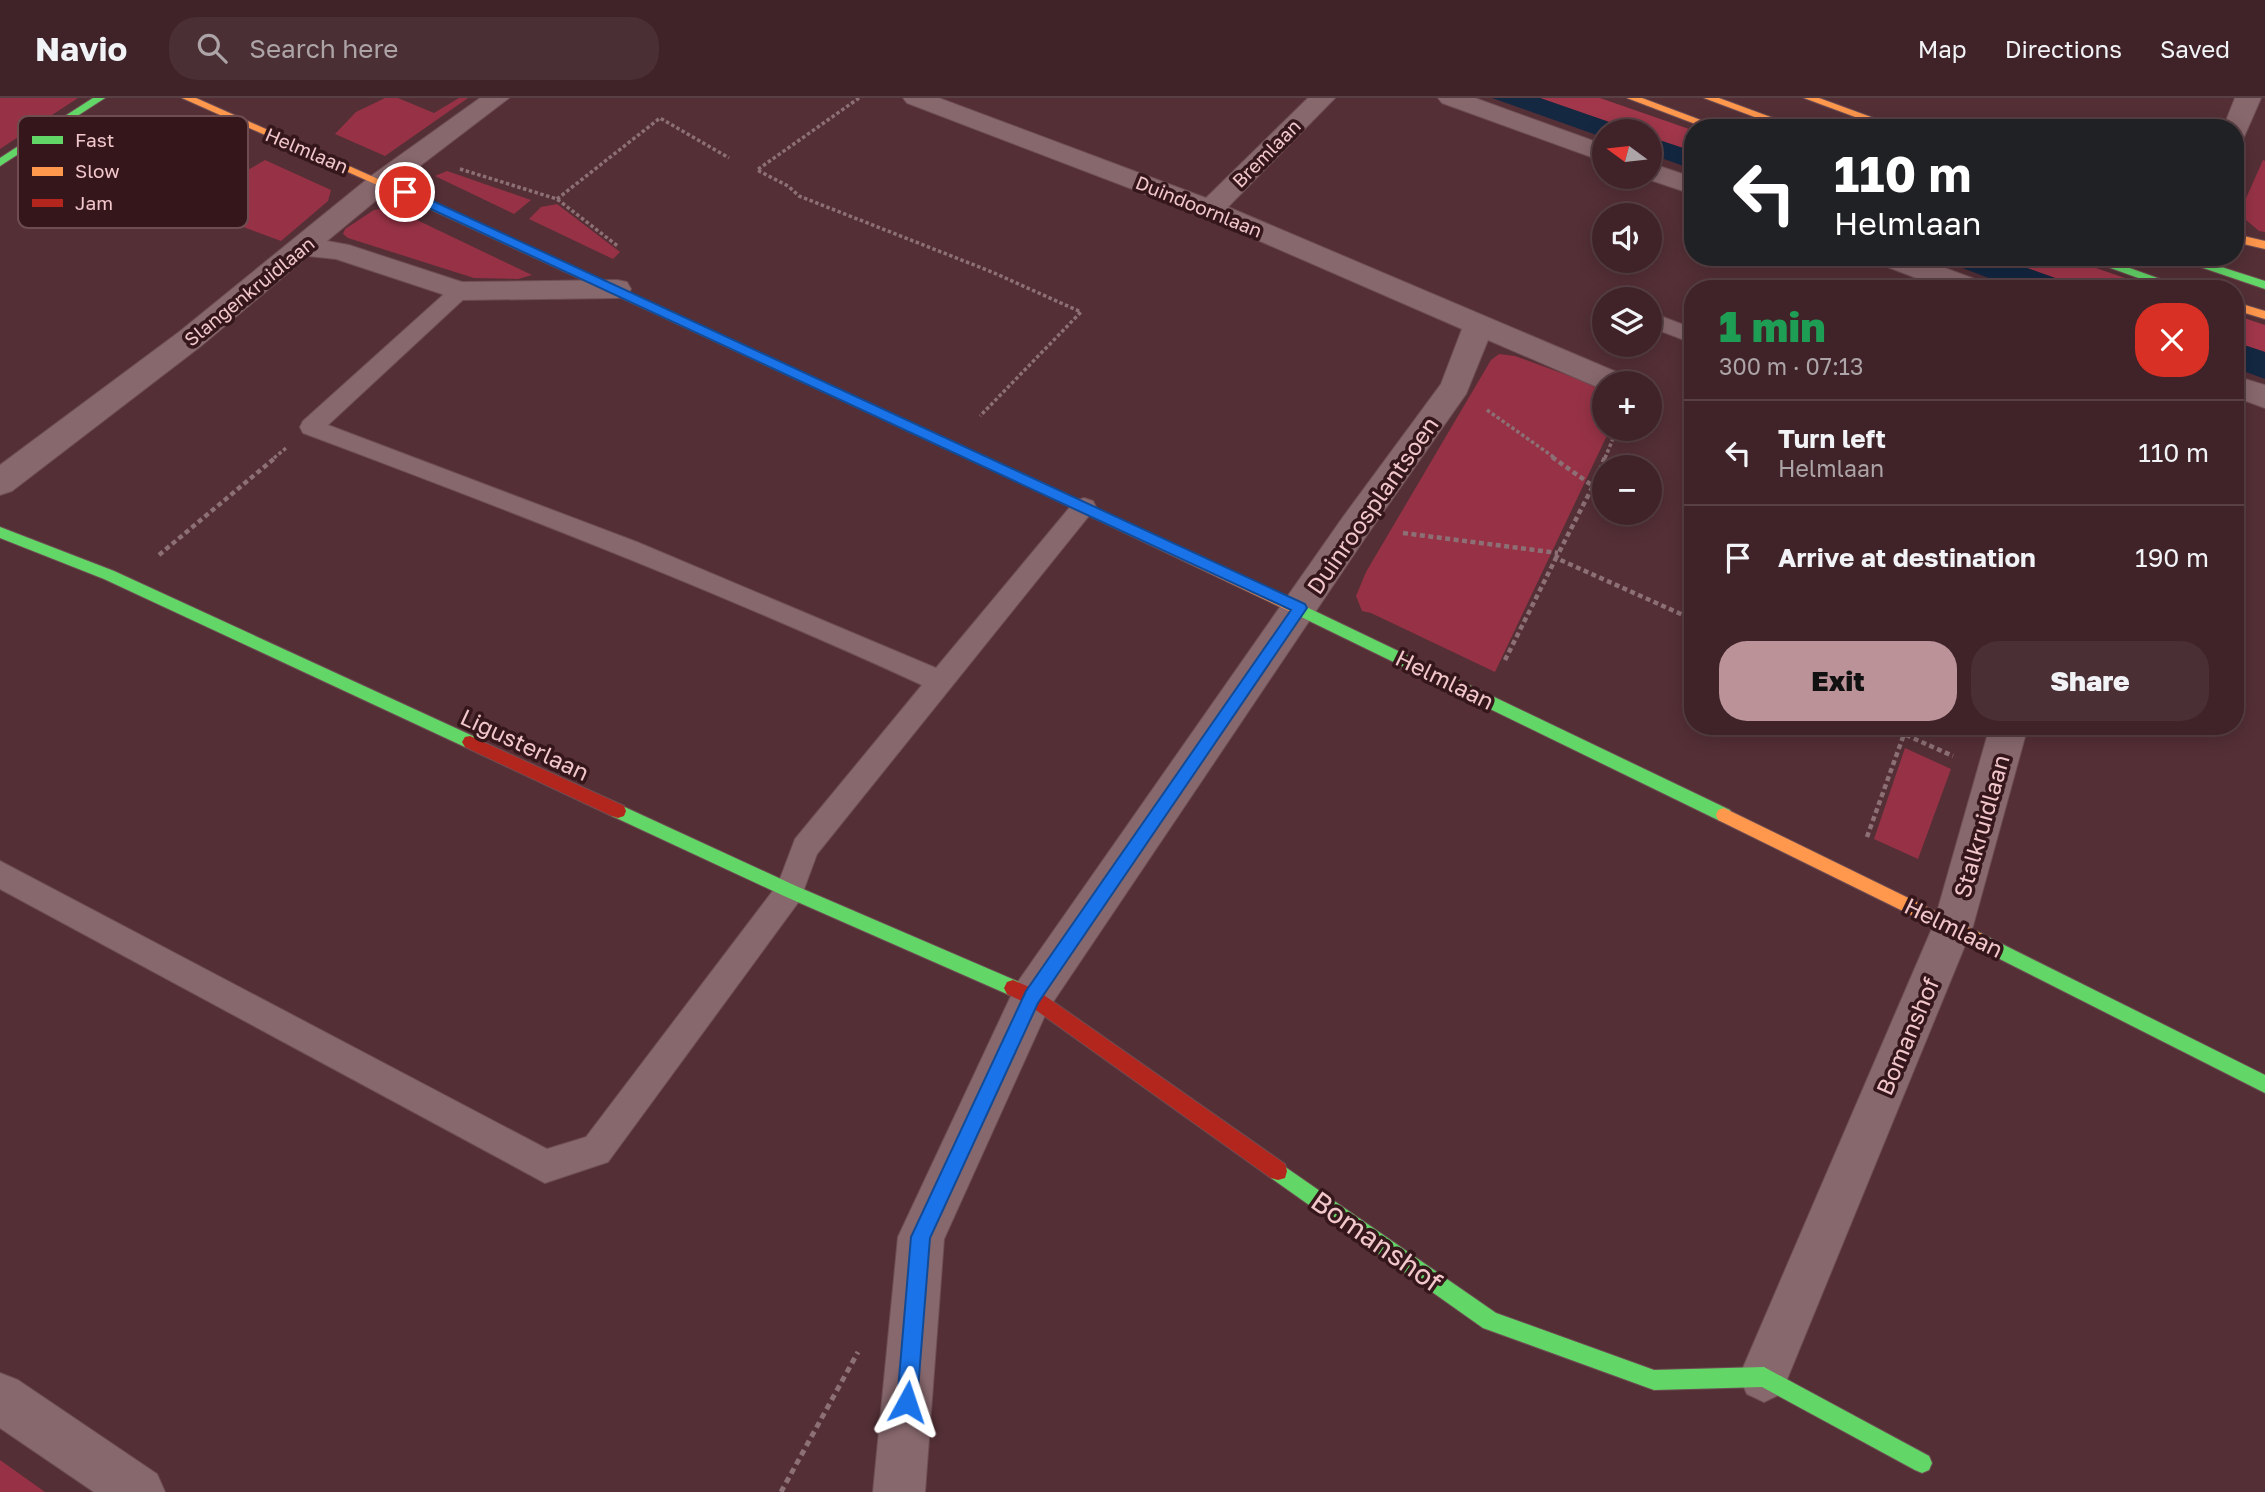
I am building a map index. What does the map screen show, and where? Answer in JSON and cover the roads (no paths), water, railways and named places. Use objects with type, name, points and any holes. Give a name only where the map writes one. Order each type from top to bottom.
[{"type":"street","points":[[72,116],[100,98]]},
{"type":"street","name":"Helmlaan","points":[[187,98],[229,116]]},
{"type":"street","name":"Slangenkruidlaan","points":[[0,483],[190,339],[381,182],[496,98]]},
{"type":"street","name":"Duindoornlaan","points":[[916,98],[1210,209],[1479,323]]},
{"type":"street","name":"Bremlaan","points":[[1210,209],[1322,98]]},
{"type":"street","points":[[1451,98],[1592,149]]},
{"type":"street","points":[[1632,98],[1692,119]]},
{"type":"street","points":[[1709,98],[1770,119]]},
{"type":"street","points":[[1809,98],[1870,119]]},
{"type":"street","name":"Helmlaan","points":[[248,124],[617,289],[1300,608],[1953,926],[2265,1083]]},
{"type":"street","points":[[0,163],[18,151]]},
{"type":"street","points":[[1662,175],[1684,183]]},
{"type":"street","points":[[2244,240],[2265,245]]},
{"type":"street","name":"Helmlaan","points":[[304,247],[339,251],[460,291],[617,289]]},
{"type":"street","points":[[1911,266],[1949,280]]},
{"type":"street","points":[[2113,266],[2155,280]]},
{"type":"street","points":[[2205,266],[2265,285]]},
{"type":"street","points":[[2244,309],[2265,315]]},
{"type":"street","points":[[1479,323],[1592,373]]},
{"type":"street","name":"Duinroosplantsoen","points":[[899,1492],[921,1237],[1032,997],[1355,526],[1455,387],[1479,323]]},
{"type":"street","points":[[2244,389],[2265,397]]},
{"type":"street","name":"Ligusterlaan","points":[[0,531],[124,583],[790,891],[1032,997]]},
{"type":"street","name":"Stalkruidlaan","points":[[1953,926],[2006,735]]},
{"type":"street","name":"Bomanshof","points":[[1032,997],[1490,1321],[1654,1381],[1763,1377],[1953,926]]},
{"type":"street","points":[[1763,1377],[1922,1463]]},
{"type":"street","points":[[0,1398],[139,1492]]},
{"type":"lane","points":[[460,291],[311,427],[534,512],[817,625],[940,682]]},
{"type":"lane","points":[[1662,324],[1684,333]]},
{"type":"lane","points":[[0,874],[545,1166],[596,1150],[790,891],[805,848],[1084,507]]},
{"type":"water","points":[[1492,98],[1540,98],[1600,119],[1592,119],[1592,133]]},
{"type":"water","points":[[1662,141],[1684,148],[1684,166],[1662,158]]},
{"type":"water","points":[[1957,266],[2021,266],[2061,280],[1994,280]]},
{"type":"water","points":[[2244,345],[2265,352],[2265,379],[2244,371]]}]
